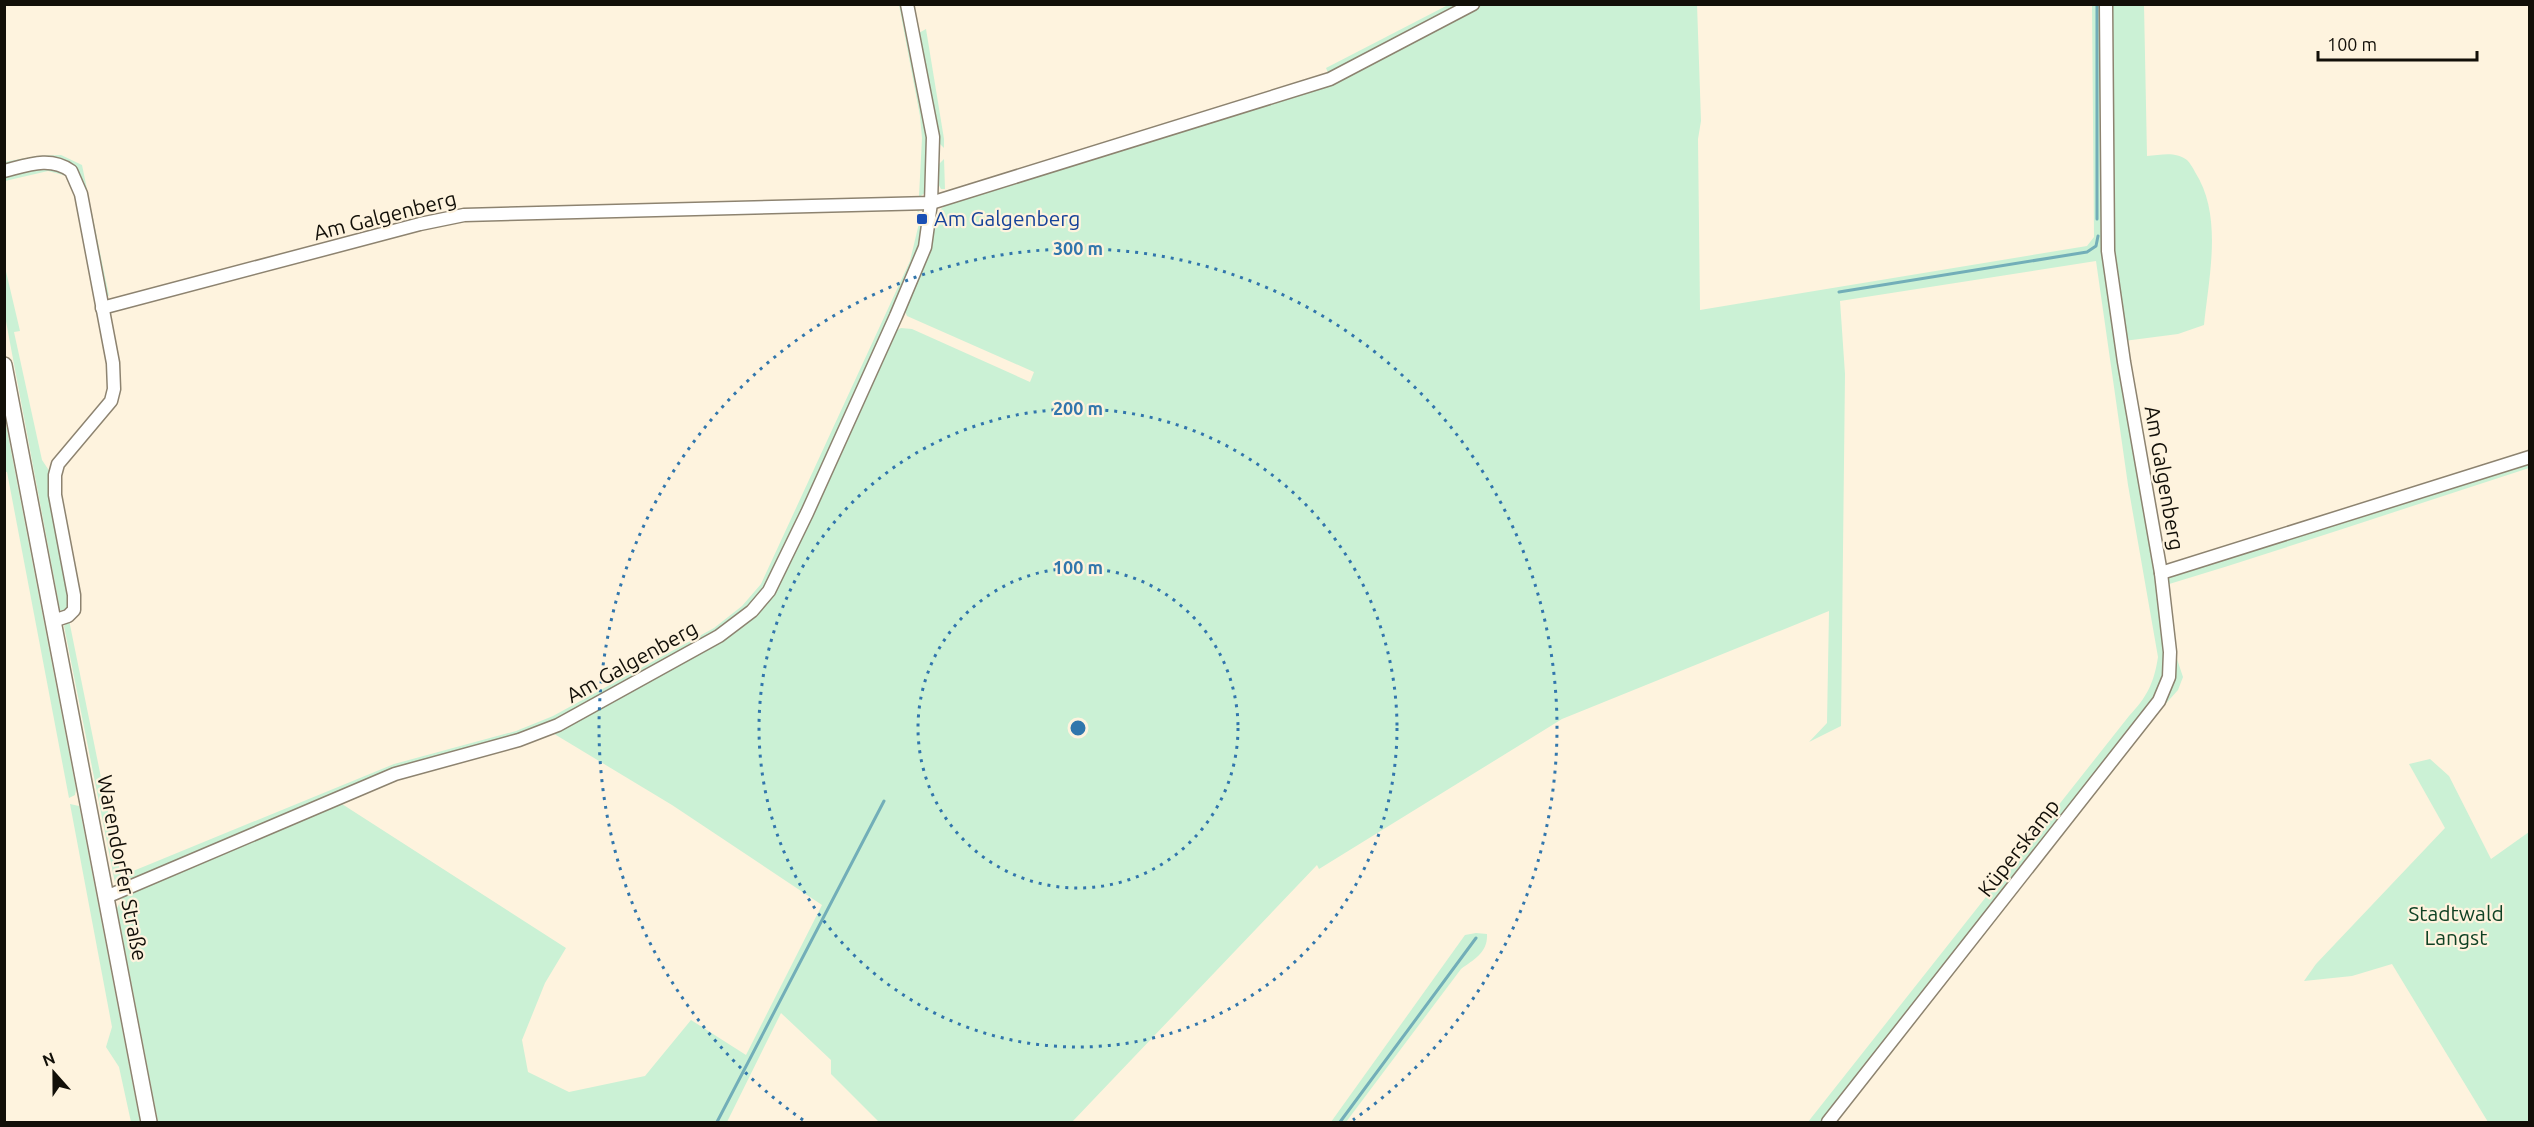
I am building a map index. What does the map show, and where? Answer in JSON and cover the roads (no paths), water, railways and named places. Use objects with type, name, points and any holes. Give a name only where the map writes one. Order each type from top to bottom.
[{"type":"main road","name":"Warendorfer Straße","points":[[4,365],[149,1122]]},
{"type":"street","name":"Am Galgenberg","points":[[106,897],[395,774],[519,740],[558,725],[719,636],[752,611],[769,591],[774,581],[896,316],[925,247],[932,203],[933,137],[907,4]]},
{"type":"street","name":"Am Galgenberg","points":[[102,308],[420,224],[464,215],[932,203],[1330,79],[1473,4]]},
{"type":"street","name":"Am Galgenberg","points":[[2106,4],[2108,251],[2124,362],[2161,573],[2529,457]]},
{"type":"street","points":[[4,171],[41,162],[54,162],[71,171],[81,194],[113,363],[114,389],[111,400],[58,464],[56,495],[74,595],[74,610],[68,616],[53,621]]},
{"type":"street","name":"Küperskamp","points":[[1828,1122],[2159,701],[2169,677],[2170,652],[2161,573]]},
{"type":"waterway","points":[[2097,4],[2097,219]]},
{"type":"waterway","points":[[1839,292],[2087,252],[2096,246],[2098,236]]},
{"type":"waterway","points":[[717,1122],[884,801]]},
{"type":"waterway","points":[[1340,1122],[1476,938]]},
{"type":"place","name":"Am Galgenberg","points":[[922,219]]},
{"type":"park label","name":"Stadtwald Langst","points":[[2456,926]]}]
